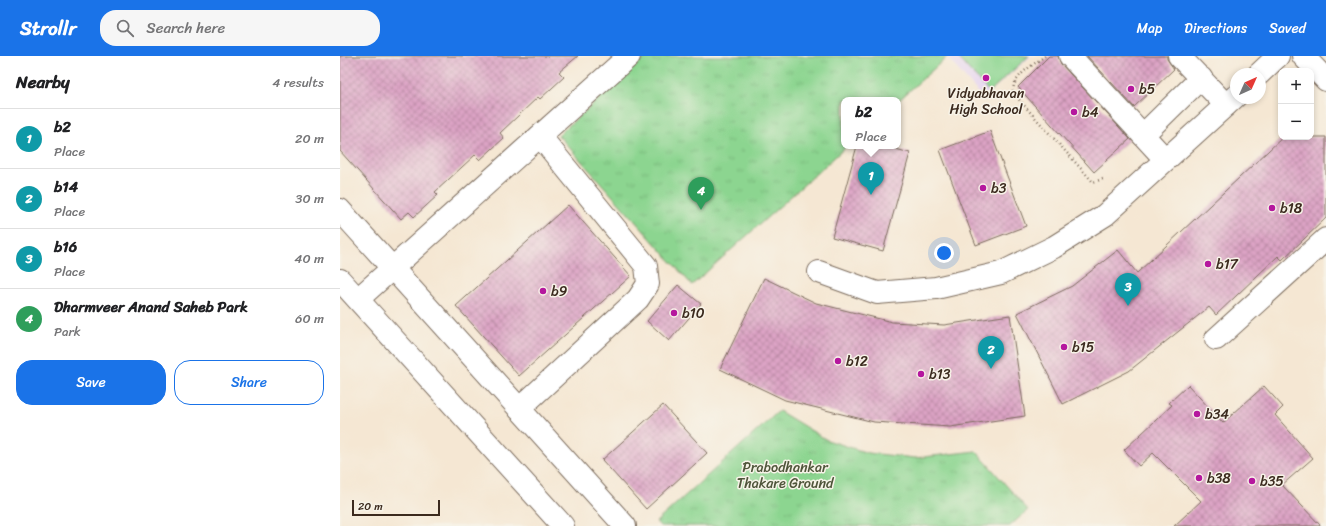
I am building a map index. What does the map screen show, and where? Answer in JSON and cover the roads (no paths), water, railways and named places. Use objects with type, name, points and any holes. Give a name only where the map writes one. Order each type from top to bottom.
[{"type":"street","points":[[358,299],[629,56]]},
{"type":"street","points":[[1070,56],[1165,159]]},
{"type":"street","points":[[1180,56],[1201,78],[1230,99]]},
{"type":"street","points":[[1265,68],[1278,56]]},
{"type":"street","points":[[1303,56],[1326,80]]},
{"type":"street","points":[[1143,135],[1201,78]]},
{"type":"street","points":[[819,272],[877,293],[936,288],[1001,273],[1054,248],[1105,215],[1230,101]]},
{"type":"street","points":[[519,409],[638,299],[648,284],[646,266],[540,136]]},
{"type":"street","points":[[340,210],[624,526]]},
{"type":"street","points":[[1216,338],[1326,239]]},
{"type":"street","points":[[340,280],[563,526]]},
{"type":"place","name":"Vidyabhavan High School","points":[[986,78]]},
{"type":"place","name":"b5","points":[[1131,89]]},
{"type":"place","name":"b4","points":[[1074,112]]},
{"type":"place","name":"b3","points":[[983,188]]},
{"type":"place","name":"b2","points":[[871,195]]},
{"type":"place","name":"b18","points":[[1272,208]]},
{"type":"place","name":"Dharmveer Anand Saheb Park","points":[[701,210]]},
{"type":"place","name":"b17","points":[[1208,264]]},
{"type":"place","name":"b9","points":[[543,291]]},
{"type":"place","name":"b16","points":[[1128,306]]},
{"type":"place","name":"b10","points":[[674,313]]},
{"type":"place","name":"b15","points":[[1064,347]]},
{"type":"place","name":"b12","points":[[838,361]]},
{"type":"place","name":"b14","points":[[991,369]]},
{"type":"place","name":"b13","points":[[921,374]]},
{"type":"place","name":"b34","points":[[1197,414]]},
{"type":"place","name":"b38","points":[[1199,478]]},
{"type":"place","name":"b35","points":[[1252,481]]},
{"type":"park label","name":"Prabodhankar Thakare Ground","points":[[785,476]]}]
